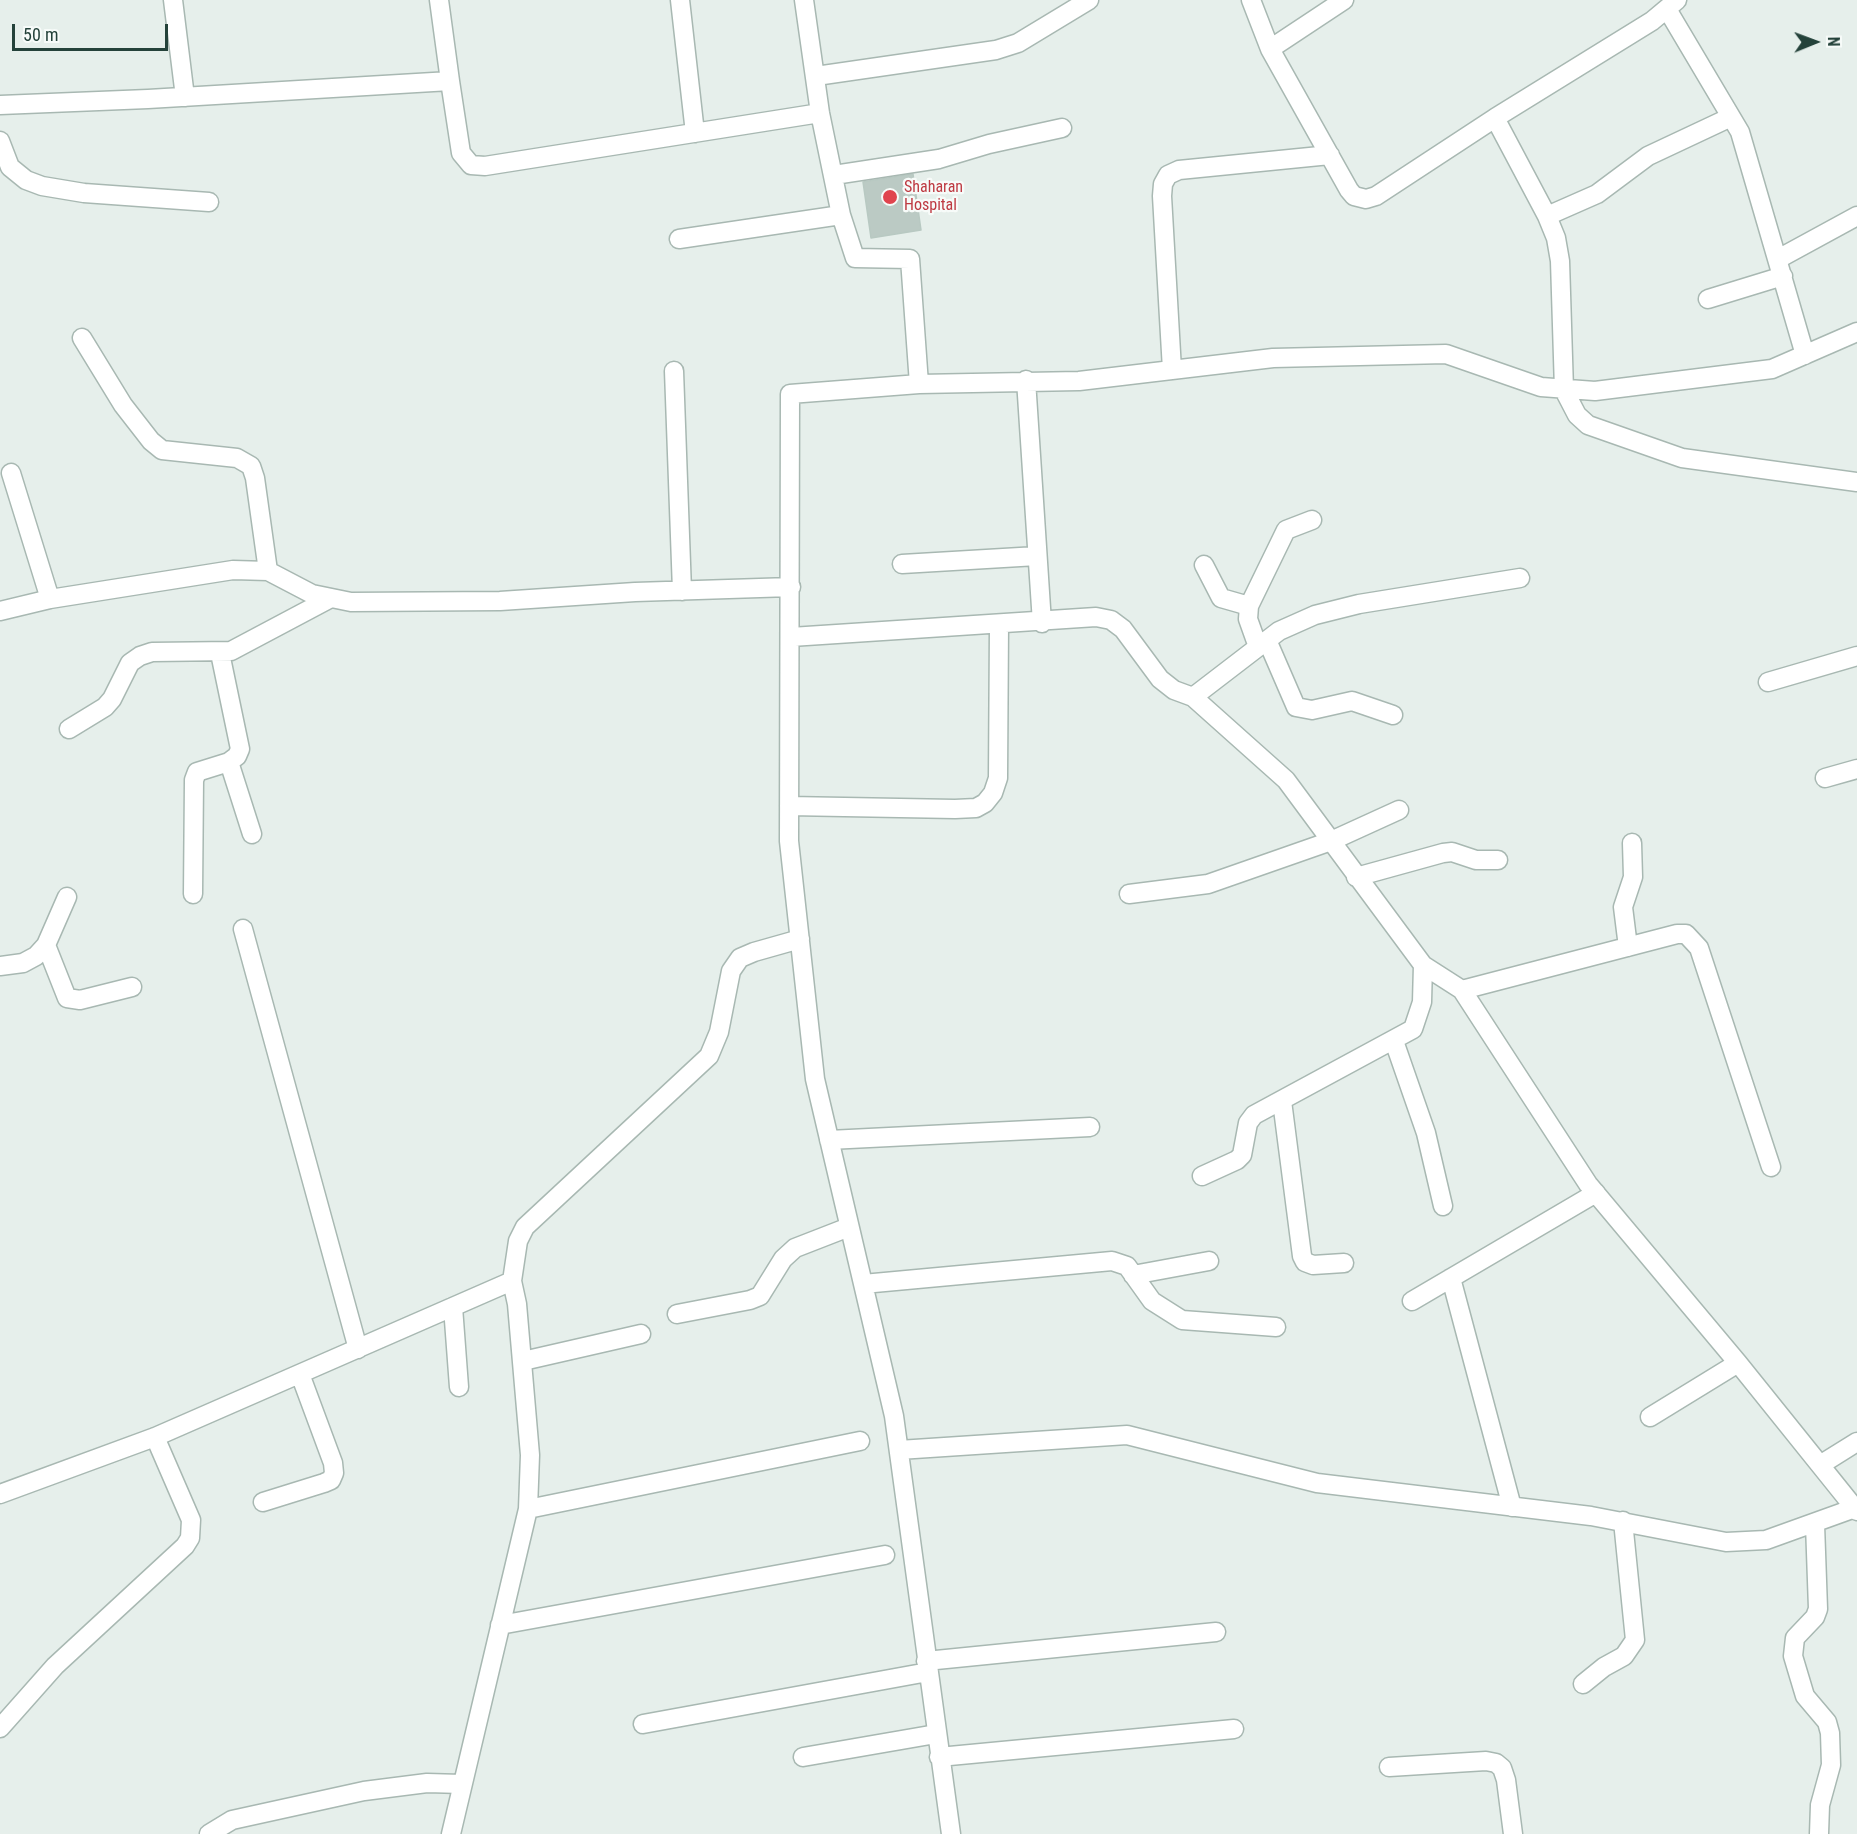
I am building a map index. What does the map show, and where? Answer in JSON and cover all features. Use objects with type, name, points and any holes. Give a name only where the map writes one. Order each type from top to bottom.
[{"type":"street","points":[[173,0],[185,97]]},
{"type":"street","points":[[439,0],[461,153],[471,165],[484,166],[820,113]]},
{"type":"street","points":[[680,0],[695,133]]},
{"type":"street","points":[[804,0],[820,113],[841,215],[855,258],[910,259],[920,384]]},
{"type":"street","points":[[816,76],[996,50],[1018,43],[1089,0]]},
{"type":"street","points":[[1251,0],[1270,49],[1330,155],[1354,196],[1366,199],[1376,196],[1495,118],[1652,21],[1672,4],[1731,117],[1751,164],[1804,355]]},
{"type":"street","points":[[1270,49],[1344,0]]},
{"type":"street","points":[[0,105],[185,97],[450,81]]},
{"type":"street","points":[[1547,216],[1596,194],[1648,156],[1731,117]]},
{"type":"street","points":[[1495,118],[1547,216],[1556,238],[1560,261],[1564,390],[1568,402],[1588,425],[1653,449],[1711,464],[1857,482]]},
{"type":"street","points":[[834,175],[939,159],[998,142],[1062,128]]},
{"type":"street","points":[[0,141],[10,166],[26,180],[42,186],[84,194],[209,202]]},
{"type":"street","points":[[1172,370],[1162,196],[1163,184],[1168,175],[1179,170],[1330,155]]},
{"type":"street","points":[[679,238],[841,215]]},
{"type":"street","points":[[1708,299],[1781,268],[1857,216]]},
{"type":"street","points":[[951,1834],[894,1416],[815,1079],[789,841],[790,394],[920,384],[1026,380],[1079,381],[1273,358],[1446,354],[1541,387],[1595,391],[1772,369],[1857,332]]},
{"type":"street","points":[[82,338],[123,405],[151,441],[162,450],[237,458],[251,466],[255,478],[268,570]]},
{"type":"street","points":[[674,371],[682,591]]},
{"type":"street","points":[[1026,380],[1042,623]]},
{"type":"street","points":[[11,473],[50,599]]},
{"type":"street","points":[[1311,519],[1286,530],[1249,606],[1248,619],[1296,707],[1312,710],[1352,701],[1393,715]]},
{"type":"street","points":[[902,564],[1037,556]]},
{"type":"street","points":[[1204,565],[1221,598],[1249,606]]},
{"type":"street","points":[[0,611],[50,599],[233,570],[268,570],[312,594],[351,602],[500,601],[791,587]]},
{"type":"street","points":[[1194,697],[1279,631],[1315,615],[1359,604],[1521,578]]},
{"type":"street","points":[[69,729],[105,707],[112,699],[130,663],[140,656],[170,651],[220,653],[249,643],[329,599]]},
{"type":"street","points":[[791,637],[1042,623],[1096,617],[1111,620],[1124,629],[1160,679],[1174,690],[1194,697],[1286,780],[1423,965],[1462,990],[1596,1193],[1738,1363],[1856,1510],[1766,1540],[1747,1543],[1726,1542],[1623,1521],[1317,1483],[1127,1435],[899,1450]]},
{"type":"street","points":[[789,806],[955,809],[976,808],[985,803],[993,793],[998,778],[999,625]]},
{"type":"street","points":[[193,894],[194,780],[197,772],[205,767],[229,762],[237,756],[240,749],[220,653]]},
{"type":"street","points":[[1768,682],[1857,656]]},
{"type":"street","points":[[229,762],[252,834]]},
{"type":"street","points":[[1825,778],[1857,769]]},
{"type":"street","points":[[1129,894],[1208,884],[1331,841],[1399,810]]},
{"type":"street","points":[[1628,947],[1623,907],[1624,898],[1633,877],[1632,843]]},
{"type":"street","points":[[1356,877],[1443,853],[1452,852],[1484,861],[1498,860]]},
{"type":"street","points":[[0,966],[23,963],[36,956],[46,945],[68,897]]},
{"type":"street","points":[[243,928],[358,1348]]},
{"type":"street","points":[[1462,990],[1677,934],[1686,934],[1694,940],[1771,1167]]},
{"type":"street","points":[[452,1834],[528,1509],[530,1455],[523,1361],[512,1281],[515,1251],[525,1227],[709,1056],[719,1032],[731,971],[740,958],[754,951],[800,939]]},
{"type":"street","points":[[46,945],[67,998],[80,1000],[132,987]]},
{"type":"street","points":[[1202,1176],[1237,1160],[1242,1155],[1248,1123],[1254,1115],[1413,1029],[1419,1018],[1423,965]]},
{"type":"street","points":[[1394,1041],[1426,1133],[1443,1206]]},
{"type":"street","points":[[1282,1101],[1302,1256],[1305,1262],[1313,1265],[1344,1263]]},
{"type":"street","points":[[829,1140],[1090,1127]]},
{"type":"street","points":[[1412,1301],[1596,1193]]},
{"type":"street","points":[[677,1314],[760,1296],[783,1259],[795,1248],[849,1227]]},
{"type":"street","points":[[863,1284],[1112,1261],[1127,1266],[1152,1301],[1182,1320],[1276,1327]]},
{"type":"street","points":[[1133,1275],[1209,1261]]},
{"type":"street","points":[[1451,1278],[1512,1507]]},
{"type":"street","points":[[0,1494],[155,1437],[512,1281]]},
{"type":"street","points":[[453,1307],[459,1387]]},
{"type":"street","points":[[523,1361],[640,1334]]},
{"type":"street","points":[[1650,1417],[1738,1363]]},
{"type":"street","points":[[263,1502],[324,1483],[331,1479],[334,1473],[333,1463],[300,1374]]},
{"type":"street","points":[[0,1728],[63,1658],[185,1546],[190,1538],[191,1520],[155,1437]]},
{"type":"street","points":[[528,1509],[860,1441]]},
{"type":"street","points":[[1820,1465],[1857,1442]]},
{"type":"street","points":[[1583,1684],[1604,1667],[1624,1656],[1635,1640],[1623,1521]]},
{"type":"street","points":[[1815,1524],[1818,1609],[1815,1617],[1795,1638],[1793,1656],[1805,1696],[1827,1722],[1830,1733],[1831,1765],[1820,1805],[1819,1834]]},
{"type":"street","points":[[500,1625],[885,1555]]},
{"type":"street","points":[[643,1724],[927,1666],[1216,1632]]},
{"type":"street","points":[[939,1757],[1234,1729]]},
{"type":"street","points":[[803,1756],[936,1734]]},
{"type":"street","points":[[1389,1767],[1486,1761],[1496,1763],[1502,1768],[1506,1779],[1513,1834]]},
{"type":"street","points":[[209,1834],[232,1820],[364,1791],[427,1783],[462,1784]]},
{"type":"building","points":[[913,174],[921,230],[871,238],[863,182]]},
{"type":"place","name":"Shaharan Hospital","points":[[890,197]]}]
